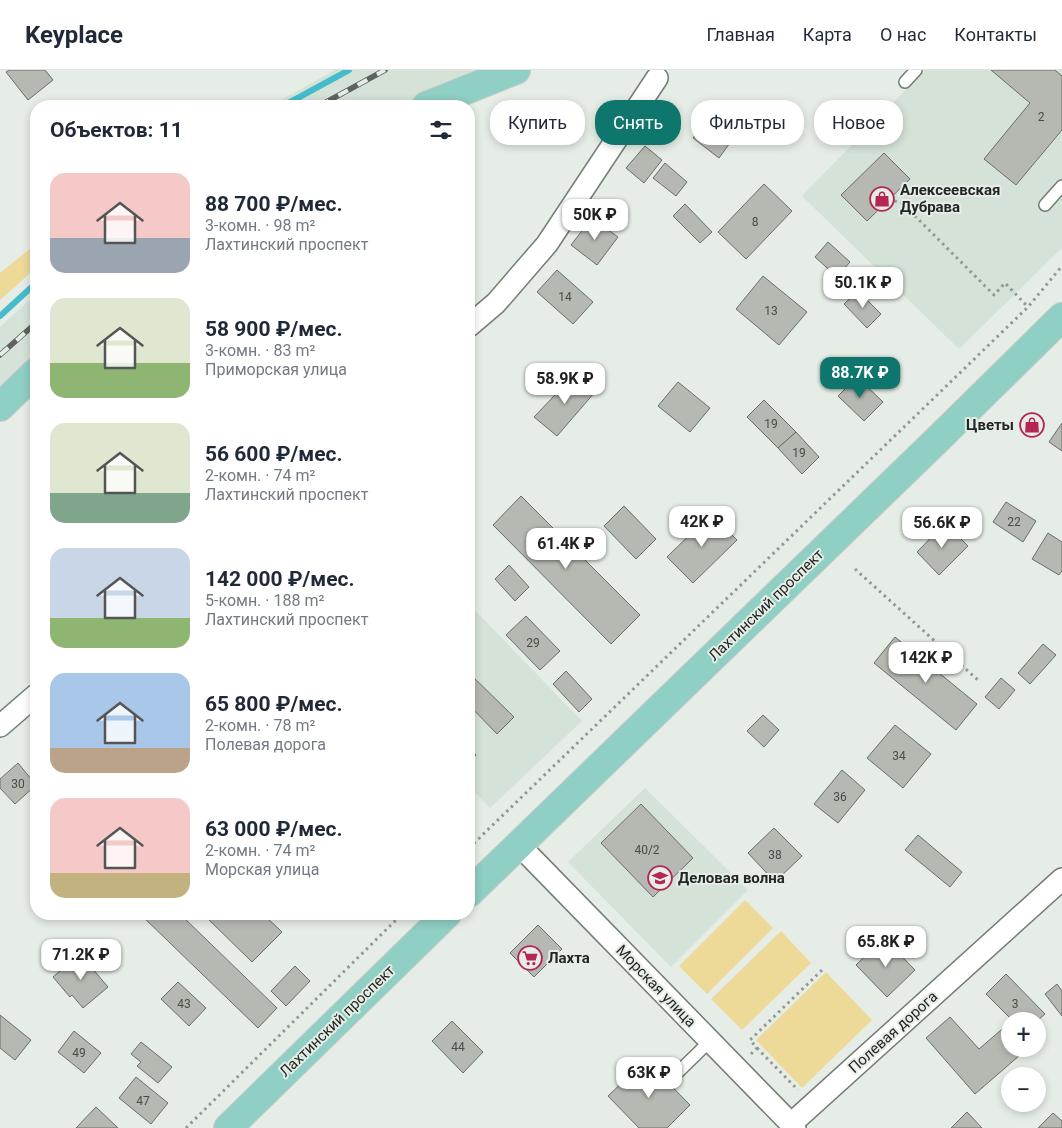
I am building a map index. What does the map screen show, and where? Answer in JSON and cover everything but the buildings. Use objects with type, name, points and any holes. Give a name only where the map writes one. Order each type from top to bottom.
[{"type":"main road","points":[[441,100],[516,70]]},
{"type":"main road","name":"Лахтинский проспект","points":[[475,886],[1062,317]]},
{"type":"main road","points":[[0,407],[30,378]]},
{"type":"main road","name":"Лахтинский проспект","points":[[228,1128],[441,920]]},
{"type":"street","points":[[475,321],[496,303],[547,244],[657,78]]},
{"type":"street","points":[[0,726],[30,700]]},
{"type":"street","name":"Морская улица","points":[[518,844],[793,1126]]},
{"type":"street","name":"Полевая дорога","points":[[793,1126],[1062,879]]},
{"type":"lane","points":[[904,82],[916,70]]},
{"type":"lane","points":[[1045,205],[1062,186]]},
{"type":"lane","points":[[668,1082],[710,1042]]},
{"type":"path","points":[[888,200],[901,202],[994,295],[1005,283],[1028,307]]},
{"type":"path","points":[[475,842],[1028,307],[1062,266]]},
{"type":"path","points":[[855,569],[979,681]]},
{"type":"path","points":[[186,1128],[396,920]]},
{"type":"path","points":[[798,1090],[750,1040],[822,970]]},
{"type":"path","points":[[737,1068],[758,1048]]},
{"type":"shaded area","points":[[335,70],[486,70],[419,100],[281,100]]},
{"type":"shaded area","points":[[925,70],[1062,70],[1062,248],[959,349],[802,196],[852,145],[903,145],[903,100],[896,100]]},
{"type":"shaded area","points":[[30,249],[30,273],[0,300],[0,273]]},
{"type":"shaded area","points":[[30,300],[30,368],[0,396],[0,327]]},
{"type":"shaded area","points":[[475,610],[582,721],[490,808],[475,792]]},
{"type":"shaded area","name":"Деловая волна","points":[[645,788],[748,890],[671,967],[568,862]]},
{"type":"shaded area","points":[[745,900],[773,928],[707,994],[679,966]]},
{"type":"shaded area","points":[[781,931],[811,963],[742,1030],[711,999]]},
{"type":"shaded area","points":[[826,972],[872,1020],[802,1088],[756,1040]]},
{"type":"waterway","points":[[294,100],[349,70]]},
{"type":"waterway","points":[[0,316],[30,288]]},
{"type":"railway","points":[[330,100],[385,70]]},
{"type":"railway","points":[[0,355],[30,328]]},
{"type":"place","name":"Алексеевская Дубрава","points":[[882,199]]},
{"type":"place","name":"Цветы","points":[[1032,425]]},
{"type":"place","name":"Деловая волна","points":[[660,878]]},
{"type":"place","name":"Лахта","points":[[530,958]]}]
